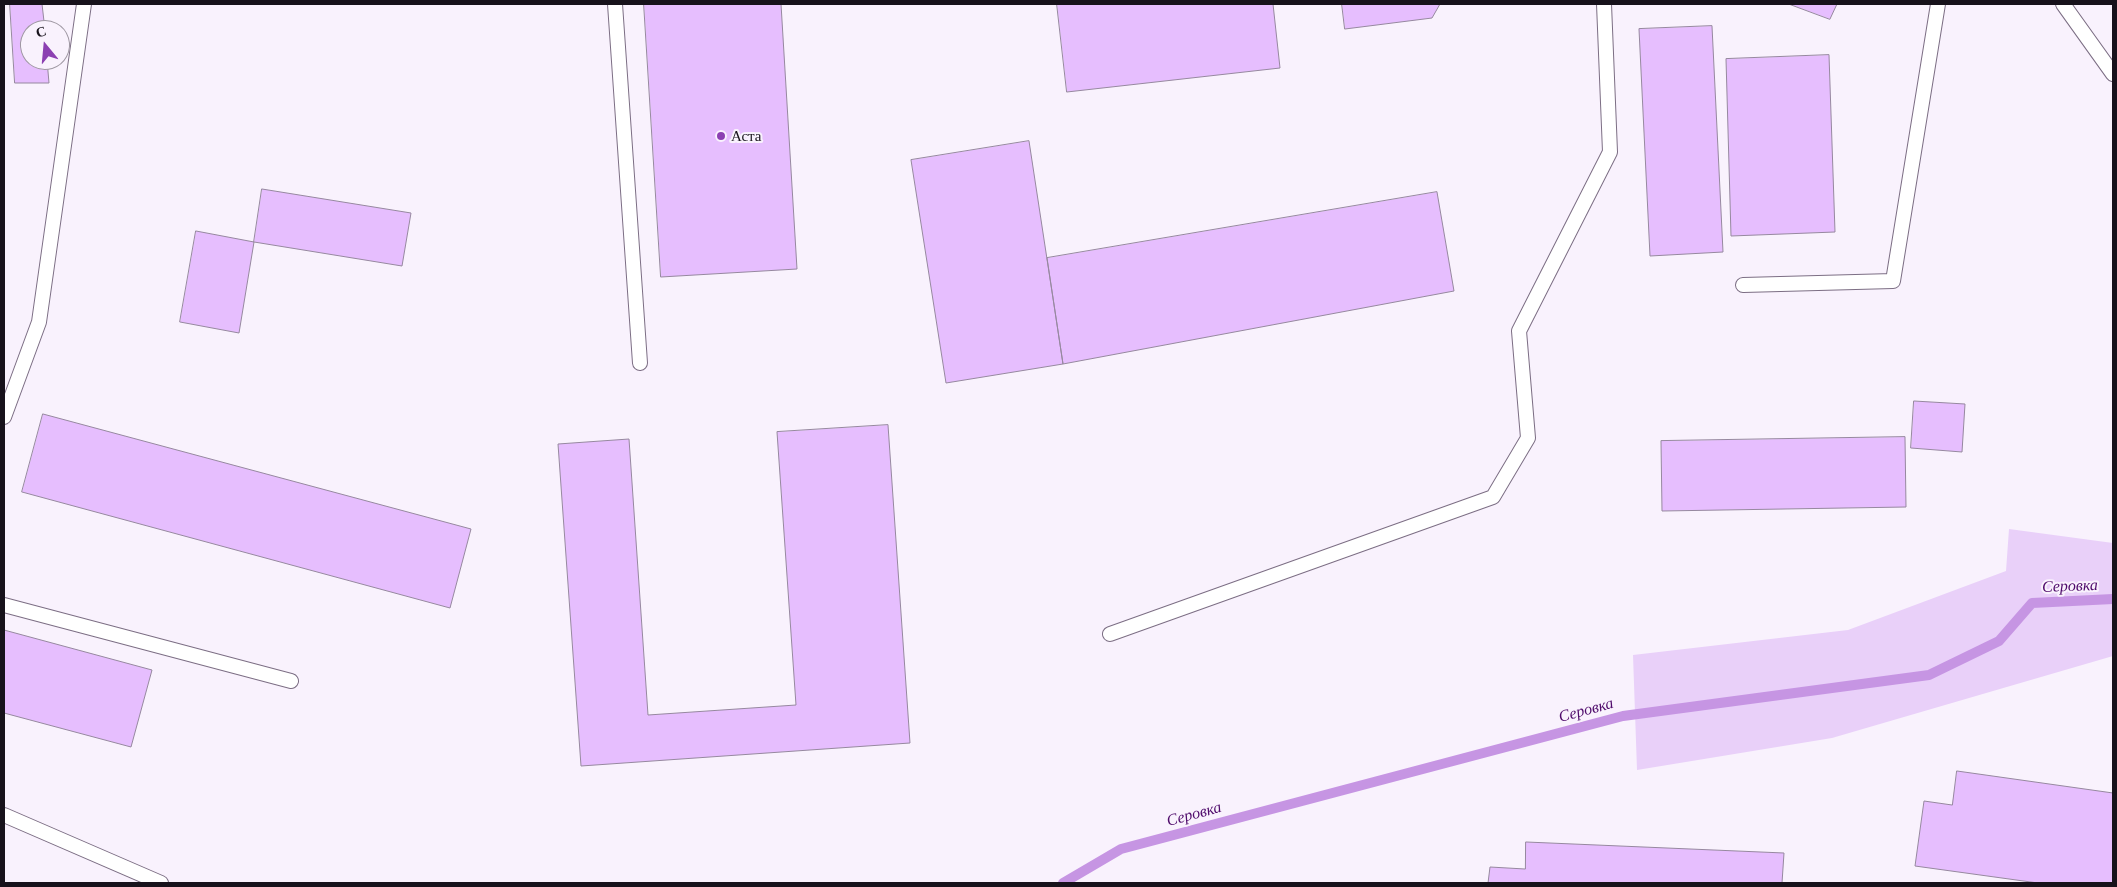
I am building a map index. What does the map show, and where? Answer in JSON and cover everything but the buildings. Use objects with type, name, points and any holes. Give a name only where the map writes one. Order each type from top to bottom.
[{"type":"lane","points":[[4,417],[39,322],[84,4]]},
{"type":"lane","points":[[615,4],[640,363]]},
{"type":"lane","points":[[1110,634],[1493,497],[1528,438],[1519,331],[1610,152],[1604,4]]},
{"type":"lane","points":[[1743,285],[1894,281],[1938,4]]},
{"type":"lane","points":[[2063,4],[2113,74]]},
{"type":"lane","points":[[4,605],[292,681]]},
{"type":"lane","points":[[4,815],[161,883]]},
{"type":"shaded area","points":[[2009,529],[2113,543],[2113,656],[1832,738],[1637,770],[1633,655],[1848,630],[2006,571]]},
{"type":"waterway","name":"Серовка","points":[[1063,883],[1121,849],[1623,716],[1929,675],[1999,641],[2032,603],[2113,599]]},
{"type":"place","name":"Аста","points":[[721,136]]}]
